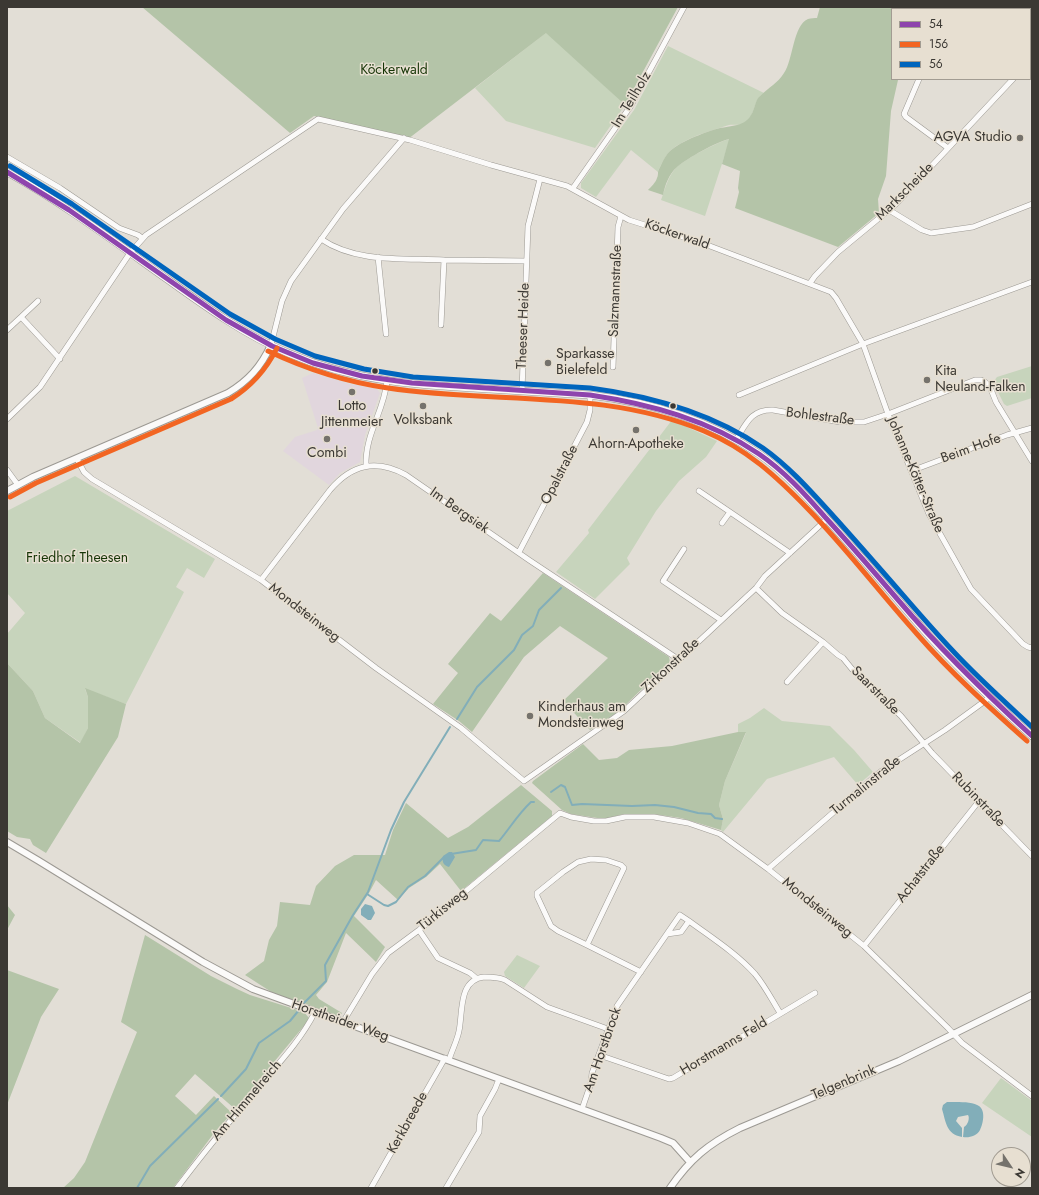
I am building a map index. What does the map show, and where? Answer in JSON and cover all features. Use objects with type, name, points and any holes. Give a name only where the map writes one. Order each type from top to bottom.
[{"type":"main road","points":[[7,172],[53,199],[202,304],[233,324],[271,345],[300,358],[334,370],[387,381],[440,387],[590,395],[626,400],[676,414],[713,427],[769,462],[827,519],[860,555],[923,630],[989,698],[1032,736]]},
{"type":"street","name":"Im Teilholz","points":[[573,188],[630,107],[684,7]]},
{"type":"street","points":[[919,80],[904,114],[948,148]]},
{"type":"street","name":"Markscheide","points":[[810,283],[838,252],[889,210],[1013,80]]},
{"type":"street","name":"Köckerwald","points":[[7,419],[40,387],[130,253],[142,238],[318,119],[404,138],[573,188],[629,220],[702,244],[810,283],[834,294],[863,344]]},
{"type":"street","points":[[7,491],[219,398],[236,388],[256,370],[265,359],[271,345],[285,292],[291,281],[350,200],[404,138]]},
{"type":"street","points":[[7,157],[60,188],[119,228],[142,238]]},
{"type":"street","name":"Theeser Heide","points":[[522,391],[528,222],[540,179]]},
{"type":"street","points":[[889,210],[922,230],[931,233],[973,227],[1032,204]]},
{"type":"street","name":"Salzmannstraße","points":[[613,367],[618,227],[621,216]]},
{"type":"street","points":[[321,239],[339,249],[360,255],[378,257],[444,260],[526,261]]},
{"type":"street","points":[[378,257],[386,334]]},
{"type":"street","points":[[441,325],[444,260]]},
{"type":"street","points":[[739,394],[863,344],[1032,282]]},
{"type":"street","points":[[7,330],[38,301]]},
{"type":"street","points":[[21,317],[60,359]]},
{"type":"street","name":"Johanne-Kötter-Straße","points":[[863,344],[888,414],[929,514],[971,589],[1023,644],[1032,648]]},
{"type":"street","name":"Bohlestraße","points":[[736,440],[750,418],[762,410],[772,410],[840,422],[864,422],[974,380],[981,380],[990,386],[996,402],[1032,461]]},
{"type":"street","points":[[366,466],[368,440],[384,396],[387,381]]},
{"type":"street","name":"Opalstraße","points":[[519,552],[587,422],[590,410],[590,395]]},
{"type":"street","name":"Beim Hofe","points":[[911,471],[1007,435],[1032,428]]},
{"type":"street","name":"Mondsteinweg","points":[[77,459],[84,472],[92,479],[261,580],[376,668],[460,728],[524,781]]},
{"type":"street","name":"Im Bergsiek","points":[[261,580],[337,482],[351,471],[366,466],[388,467],[406,475],[678,659]]},
{"type":"street","points":[[7,470],[18,485]]},
{"type":"street","points":[[700,491],[790,553]]},
{"type":"street","points":[[722,523],[730,512]]},
{"type":"street","name":"Zirkonstraße","points":[[524,781],[624,711],[678,659],[756,588],[765,576],[827,519]]},
{"type":"street","points":[[684,549],[663,581],[720,620]]},
{"type":"street","name":"Saarstraße","points":[[756,588],[782,613],[843,658],[900,716],[924,744]]},
{"type":"street","points":[[787,682],[823,642]]},
{"type":"street","name":"Turmalinstraße","points":[[768,869],[866,783],[989,698]]},
{"type":"street","name":"Rubinstraße","points":[[924,744],[1032,856]]},
{"type":"street","name":"Achatstraße","points":[[864,946],[979,801]]},
{"type":"street","name":"Mondsteinweg","points":[[560,813],[571,817],[594,821],[606,821],[625,817],[649,817],[688,823],[720,834],[768,869],[864,946],[962,1043],[1032,1096]]},
{"type":"street","name":"Türkisweg","points":[[343,1022],[366,983],[385,957],[394,948],[419,930],[560,813]]},
{"type":"street","name":"Horstheider Weg","points":[[7,842],[240,983],[266,994],[668,1141],[673,1143],[690,1162]]},
{"type":"street","points":[[587,945],[623,870],[621,865],[606,860],[591,859],[578,862],[537,893],[537,896],[551,926],[558,931],[640,972]]},
{"type":"street","name":"Am Horstbrock","points":[[582,1109],[599,1054],[620,1000],[680,915],[690,921]]},
{"type":"street","points":[[667,934],[681,932],[690,921]]},
{"type":"street","name":"Horstmanns Feld","points":[[690,921],[721,944],[748,968],[759,980],[780,1013]]},
{"type":"street","points":[[419,930],[438,958],[470,973],[476,978],[499,977],[546,1007],[608,1029]]},
{"type":"street","name":"Kerkbreede","points":[[371,1188],[447,1059],[458,1034],[463,997],[469,985],[476,978]]},
{"type":"street","name":"Horstmanns Feld","points":[[599,1054],[669,1079],[673,1078],[815,993]]},
{"type":"street","name":"Telgenbrink","points":[[670,1188],[690,1162],[707,1147],[740,1128],[899,1061],[1032,995]]},
{"type":"street","name":"Am Himmelreich","points":[[177,1188],[284,1056],[316,1012]]},
{"type":"street","points":[[446,1188],[479,1132],[480,1116],[499,1079]]},
{"type":"shaded area","points":[[313,373],[350,384],[377,389],[380,393],[365,435],[360,462],[340,473],[329,485],[283,451],[295,437],[317,430],[318,428],[302,378]]},
{"type":"green space","name":"Köckerwald","points":[[142,7],[678,7],[625,105],[546,33],[408,139],[314,116],[290,133]]},
{"type":"green space","points":[[820,7],[899,7],[891,8],[891,80],[898,80],[891,111],[886,176],[878,199],[879,213],[838,247],[735,208],[739,192],[740,171],[722,164],[729,139],[717,143],[702,151],[677,167],[668,180],[663,195],[648,190],[656,180],[665,157],[675,147],[702,134],[718,128],[735,126],[748,119],[758,98],[782,77],[787,67],[799,28],[808,19],[817,18]]},
{"type":"green space","points":[[547,32],[625,105],[595,148],[506,121],[475,88]]},
{"type":"green space","points":[[668,46],[764,93],[760,96],[751,116],[744,123],[739,125],[729,125],[698,135],[683,142],[668,153],[658,172],[631,150],[596,197],[581,188],[581,183],[634,110]]},
{"type":"green space","points":[[730,139],[705,216],[661,200],[666,184],[679,165],[718,143]]},
{"type":"green space","points":[[1032,366],[1032,398],[1007,406],[1004,404],[993,382],[997,377]]},
{"type":"green space","points":[[672,420],[717,441],[706,457],[679,481],[656,511],[627,558],[630,564],[595,599],[556,572],[589,533],[588,530]]},
{"type":"green space","name":"Friedhof Theesen","points":[[75,476],[215,559],[204,578],[187,568],[176,587],[184,592],[126,704],[85,689],[88,697],[88,728],[81,743],[45,718],[33,691],[7,663],[7,634],[25,613],[7,593],[7,511]]},
{"type":"green space","points":[[543,573],[669,657],[670,662],[618,712],[590,730],[563,701],[608,658],[560,626],[524,657],[472,732],[459,721],[433,704],[458,673],[448,664],[490,613],[501,621]]},
{"type":"green space","points":[[7,663],[33,691],[45,718],[80,743],[88,728],[88,697],[85,688],[126,704],[118,737],[46,853],[33,845],[30,839],[17,837],[7,831]]},
{"type":"green space","points":[[764,708],[782,721],[830,726],[873,772],[858,785],[834,757],[767,779],[723,832],[721,830],[723,819],[719,805],[725,781],[746,733],[738,732],[738,724]]},
{"type":"green space","points":[[738,732],[746,732],[725,781],[719,805],[723,819],[721,830],[681,818],[653,814],[624,814],[604,819],[571,814],[562,810],[532,783],[583,744],[599,760],[617,758],[629,750],[672,746]]},
{"type":"green space","points":[[521,785],[552,811],[552,816],[461,891],[440,864],[426,877],[409,888],[398,900],[376,880],[354,916],[385,947],[376,962],[346,933],[327,982],[316,995],[319,999],[342,1013],[339,1017],[304,1003],[276,995],[245,975],[264,961],[269,940],[277,926],[280,902],[310,905],[316,886],[335,866],[354,855],[385,855],[393,830],[406,803],[448,838],[468,827]]},
{"type":"green space","points":[[7,905],[15,915],[7,930]]},
{"type":"green space","points":[[145,935],[211,976],[250,995],[304,1012],[309,1018],[235,1109],[195,1074],[175,1096],[196,1115],[214,1096],[232,1113],[214,1133],[173,1188],[63,1188],[74,1178],[85,1162],[137,1032],[121,1022]]},
{"type":"green space","points":[[517,955],[540,966],[524,988],[505,976],[504,972]]},
{"type":"green space","points":[[7,970],[59,989],[41,1017],[7,1105]]},
{"type":"green space","points":[[1001,1078],[1032,1101],[1032,1137],[982,1103]]},
{"type":"water","points":[[449,852],[452,852],[455,857],[449,867],[443,863],[443,856]]},
{"type":"water","points":[[365,904],[372,906],[375,913],[371,920],[368,920],[361,915],[361,909]]},
{"type":"water","points":[[947,1102],[976,1104],[981,1108],[983,1111],[983,1118],[980,1130],[977,1134],[963,1137],[964,1127],[967,1125],[969,1120],[968,1115],[958,1117],[956,1121],[962,1128],[962,1137],[950,1130],[946,1123],[942,1109],[943,1105]]},
{"type":"waterway","points":[[457,719],[477,687],[514,650],[522,635],[533,626],[539,610],[561,588]]},
{"type":"waterway","points":[[304,1003],[326,981],[325,965],[353,915],[368,892],[391,830],[404,802],[450,727]]},
{"type":"waterway","points":[[551,792],[561,785],[565,787],[572,805],[655,805],[711,814],[715,818],[722,819]]},
{"type":"waterway","points":[[451,854],[476,850],[483,840],[499,841],[522,811],[531,802],[534,802]]},
{"type":"waterway","points":[[367,894],[388,906],[396,902],[408,887],[425,876],[444,857]]},
{"type":"waterway","points":[[221,1096],[246,1069],[259,1043],[290,1021],[299,1010]]},
{"type":"waterway","points":[[137,1188],[150,1166],[218,1099]]},
{"type":"transit line","name":"56","points":[[10,166],[72,204],[230,314],[275,339],[315,356],[364,369],[413,377],[590,388],[613,391],[658,401],[723,425],[763,448],[796,477],[843,526],[962,661],[1032,727]]},
{"type":"transit line","name":"54","points":[[7,172],[69,210],[226,320],[272,346],[313,363],[362,376],[412,383],[590,395],[635,403],[678,415],[740,442],[759,454],[794,483],[844,537],[930,636],[980,687],[1032,736]]},
{"type":"transit line","name":"156","points":[[10,497],[36,483],[231,399],[246,389],[258,377],[277,348]]},
{"type":"transit line","name":"156","points":[[268,351],[297,364],[326,374],[372,385],[428,393],[588,403],[627,409],[666,418],[720,438],[760,464],[796,497],[822,524],[943,662],[1027,741]]},
{"type":"place","name":"AGVA Studio","points":[[1020,138]]},
{"type":"place","name":"Sparkasse Bielefeld","points":[[548,363]]},
{"type":"place","name":"Kita Neuland-Falken","points":[[927,380]]},
{"type":"place","name":"Lotto Jittenmeier","points":[[352,392]]},
{"type":"place","name":"Volksbank","points":[[423,406]]},
{"type":"place","name":"Ahorn-Apotheke","points":[[636,430]]},
{"type":"place","name":"Combi","points":[[327,439]]},
{"type":"place","name":"Kinderhaus am Mondsteinweg","points":[[530,716]]}]
